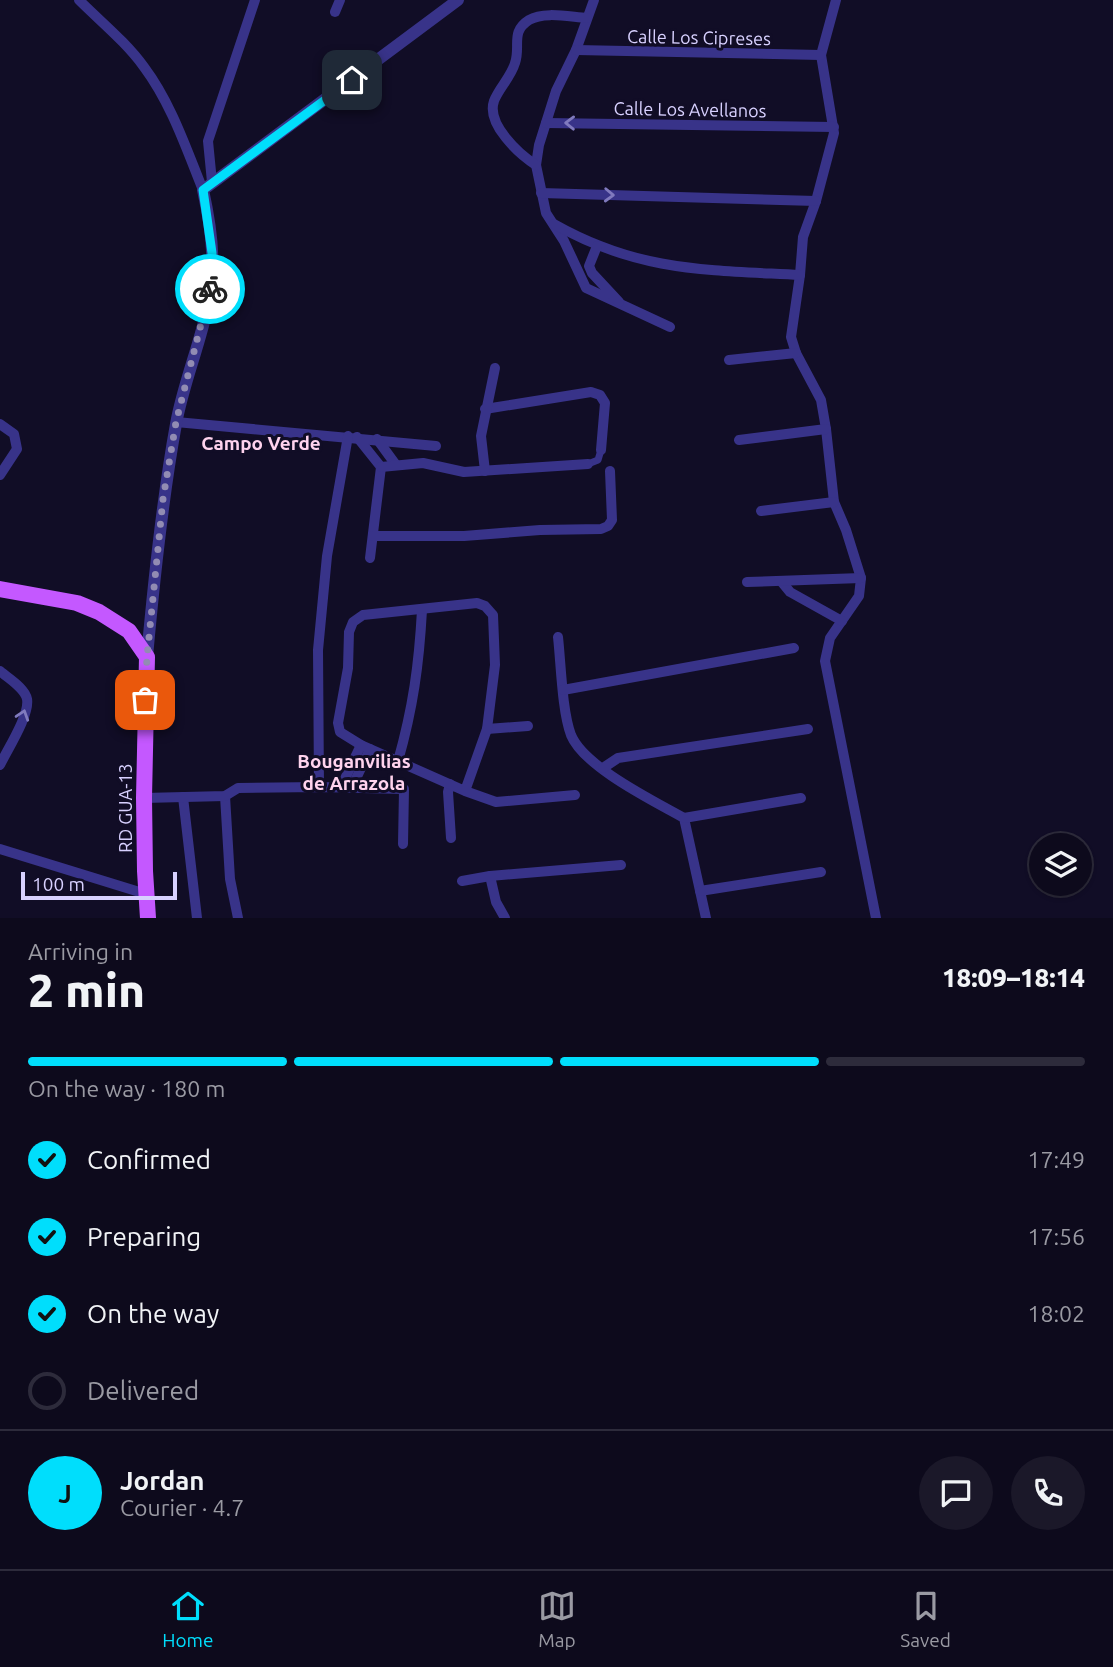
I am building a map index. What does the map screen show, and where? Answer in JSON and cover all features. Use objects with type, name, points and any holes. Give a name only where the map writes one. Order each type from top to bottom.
[{"type":"main road","points":[[0,589],[76,603],[99,612],[129,631],[147,657]]},
{"type":"main road","name":"RD GUA-13","points":[[147,657],[144,798],[148,918]]},
{"type":"street","points":[[79,0],[126,45],[144,67],[162,96],[208,186]]},
{"type":"street","points":[[147,657],[159,527],[176,422],[209,298],[212,275],[208,141],[255,0]]},
{"type":"street","points":[[335,12],[340,0]]},
{"type":"street","points":[[208,186],[458,0]]},
{"type":"street","points":[[594,0],[576,50],[556,90],[539,145],[536,165],[541,193],[546,213],[586,288],[670,327]]},
{"type":"street","points":[[836,0],[821,55],[825,89],[834,127],[816,201],[803,237],[791,337],[796,353],[821,400],[827,429],[834,502],[861,578],[861,590],[830,638],[825,661],[876,918]]},
{"type":"street","points":[[536,165],[520,154],[495,122],[492,111],[494,100],[516,62],[517,33],[525,23],[537,16],[587,18]]},
{"type":"street","name":"Calle Los Cipreses","points":[[576,50],[821,55]]},
{"type":"street","name":"Calle Los Avellanos","points":[[546,123],[834,127]]},
{"type":"street","points":[[541,193],[816,201]]},
{"type":"street","points":[[554,224],[597,246],[637,260],[690,270],[800,275]]},
{"type":"street","points":[[597,246],[589,266],[592,273],[624,307]]},
{"type":"street","points":[[729,359],[796,353]]},
{"type":"street","points":[[485,471],[481,436],[495,368]]},
{"type":"street","points":[[381,467],[423,463],[464,472],[588,464],[598,460],[605,403],[594,393],[485,409]]},
{"type":"street","points":[[176,422],[353,436],[436,446]]},
{"type":"street","points":[[0,424],[14,435],[17,449],[0,475]]},
{"type":"street","points":[[739,440],[827,429]]},
{"type":"street","points":[[353,436],[381,467],[370,558]]},
{"type":"street","points":[[319,787],[318,650],[327,556],[353,436]]},
{"type":"street","points":[[377,439],[396,465]]},
{"type":"street","points":[[373,536],[464,536],[540,530],[601,529],[608,526],[612,520],[610,471]]},
{"type":"street","points":[[761,511],[834,502]]},
{"type":"street","points":[[747,582],[861,578]]},
{"type":"street","points":[[781,581],[790,593],[842,621]]},
{"type":"street","points":[[464,791],[487,729],[495,665],[494,615],[485,606],[477,603],[362,615],[354,622],[349,632],[348,668],[338,723],[340,732],[365,747],[464,791],[496,802],[575,795]]},
{"type":"street","points":[[398,761],[418,673],[422,610]]},
{"type":"street","points":[[558,637],[571,734],[584,754],[603,768],[684,818],[801,798]]},
{"type":"street","points":[[563,690],[794,648]]},
{"type":"street","points":[[0,671],[23,691],[27,699],[26,712],[0,765]]},
{"type":"street","points":[[487,729],[528,726]]},
{"type":"street","points":[[603,768],[618,758],[808,729]]},
{"type":"street","points":[[341,787],[365,747]]},
{"type":"street","points":[[352,788],[365,747]]},
{"type":"street","points":[[450,784],[448,792],[451,838]]},
{"type":"street","points":[[144,798],[225,796],[238,789],[404,789],[403,844]]},
{"type":"street","points":[[225,796],[230,879],[238,918]]},
{"type":"street","points":[[183,797],[197,918]]},
{"type":"street","points":[[684,818],[706,918]]},
{"type":"street","points":[[0,849],[146,894]]},
{"type":"street","points":[[462,881],[490,876],[621,865]]},
{"type":"street","points":[[700,891],[821,872]]},
{"type":"street","points":[[490,876],[496,902],[505,918]]},
{"type":"way so far","points":[[145,700],[163,499],[176,422],[210,289]]},
{"type":"district","name":"Campo Verde","points":[[261,443]]},
{"type":"district","name":"Bouganvilias de Arrazola","points":[[354,772]]},
{"type":"route","points":[[210,289],[212,253],[203,190],[352,80]]}]
